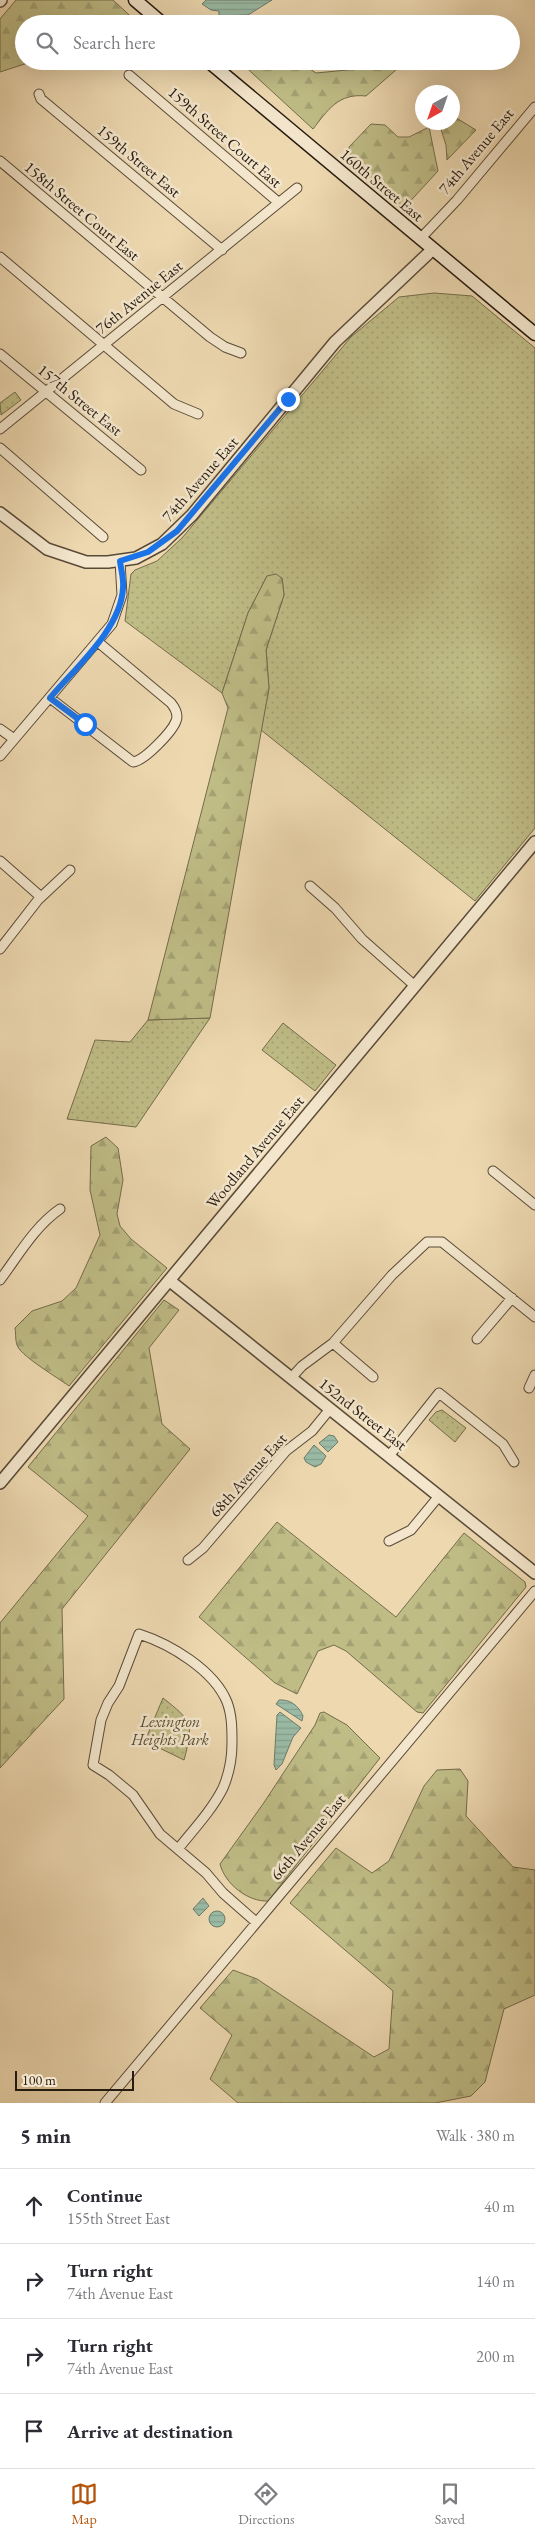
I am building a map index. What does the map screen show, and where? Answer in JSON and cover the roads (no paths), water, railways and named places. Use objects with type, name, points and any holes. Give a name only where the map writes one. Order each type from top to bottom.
[{"type":"main road","points":[[135,0],[152,15]]},
{"type":"main road","name":"160th Street East","points":[[219,70],[535,334]]},
{"type":"street","name":"159th Street Court East","points":[[129,75],[278,202]]},
{"type":"street","name":"159th Street East","points":[[39,94],[41,99],[222,250]]},
{"type":"street","name":"74th Avenue East","points":[[421,238],[457,200],[535,107]]},
{"type":"street","name":"158th Street Court East","points":[[0,162],[210,337],[224,347],[242,354]]},
{"type":"street","name":"76th Avenue East","points":[[0,429],[297,188]]},
{"type":"street","name":"74th Avenue East","points":[[0,513],[37,543],[57,554],[96,563],[120,561],[148,552],[177,531],[335,342],[434,249]]},
{"type":"street","points":[[0,257],[174,404],[198,414]]},
{"type":"street","name":"157th Street East","points":[[0,354],[141,470]]},
{"type":"street","points":[[0,448],[103,538]]},
{"type":"street","points":[[0,756],[112,624],[120,607],[124,586],[120,561]]},
{"type":"street","points":[[50,698],[131,761],[137,762],[146,757],[176,722],[177,714],[172,702],[98,642]]},
{"type":"street","points":[[0,729],[14,739]]},
{"type":"street","name":"Woodland Avenue East","points":[[0,1483],[535,842]]},
{"type":"street","points":[[0,861],[41,897]]},
{"type":"street","points":[[0,949],[41,897],[70,870]]},
{"type":"street","points":[[310,886],[334,908],[362,939],[415,986]]},
{"type":"street","points":[[493,1171],[535,1206]]},
{"type":"street","points":[[0,1280],[40,1226],[48,1217],[60,1209]]},
{"type":"street","points":[[291,1378],[302,1366],[333,1343],[392,1275],[429,1241],[442,1242],[535,1317]]},
{"type":"street","name":"152nd Street East","points":[[170,1281],[535,1573]]},
{"type":"street","points":[[477,1339],[512,1298]]},
{"type":"street","points":[[333,1343],[373,1377]]},
{"type":"street","points":[[529,1388],[535,1375]]},
{"type":"street","points":[[389,1456],[439,1394],[503,1444],[514,1462]]},
{"type":"street","name":"68th Avenue East","points":[[188,1560],[203,1548],[286,1451],[312,1431],[330,1409]]},
{"type":"street","points":[[389,1542],[411,1530],[439,1496]]},
{"type":"street","name":"66th Avenue East","points":[[105,2103],[535,1590]]},
{"type":"street","points":[[178,1849],[211,1808],[224,1785],[232,1755],[231,1714],[225,1698],[215,1682],[173,1648],[139,1634],[119,1686],[108,1703],[101,1720],[93,1765],[109,1775],[133,1795],[154,1826],[178,1849],[256,1922]]},
{"type":"park label","name":"Lexington Heights Park","points":[[170,1730]]}]
